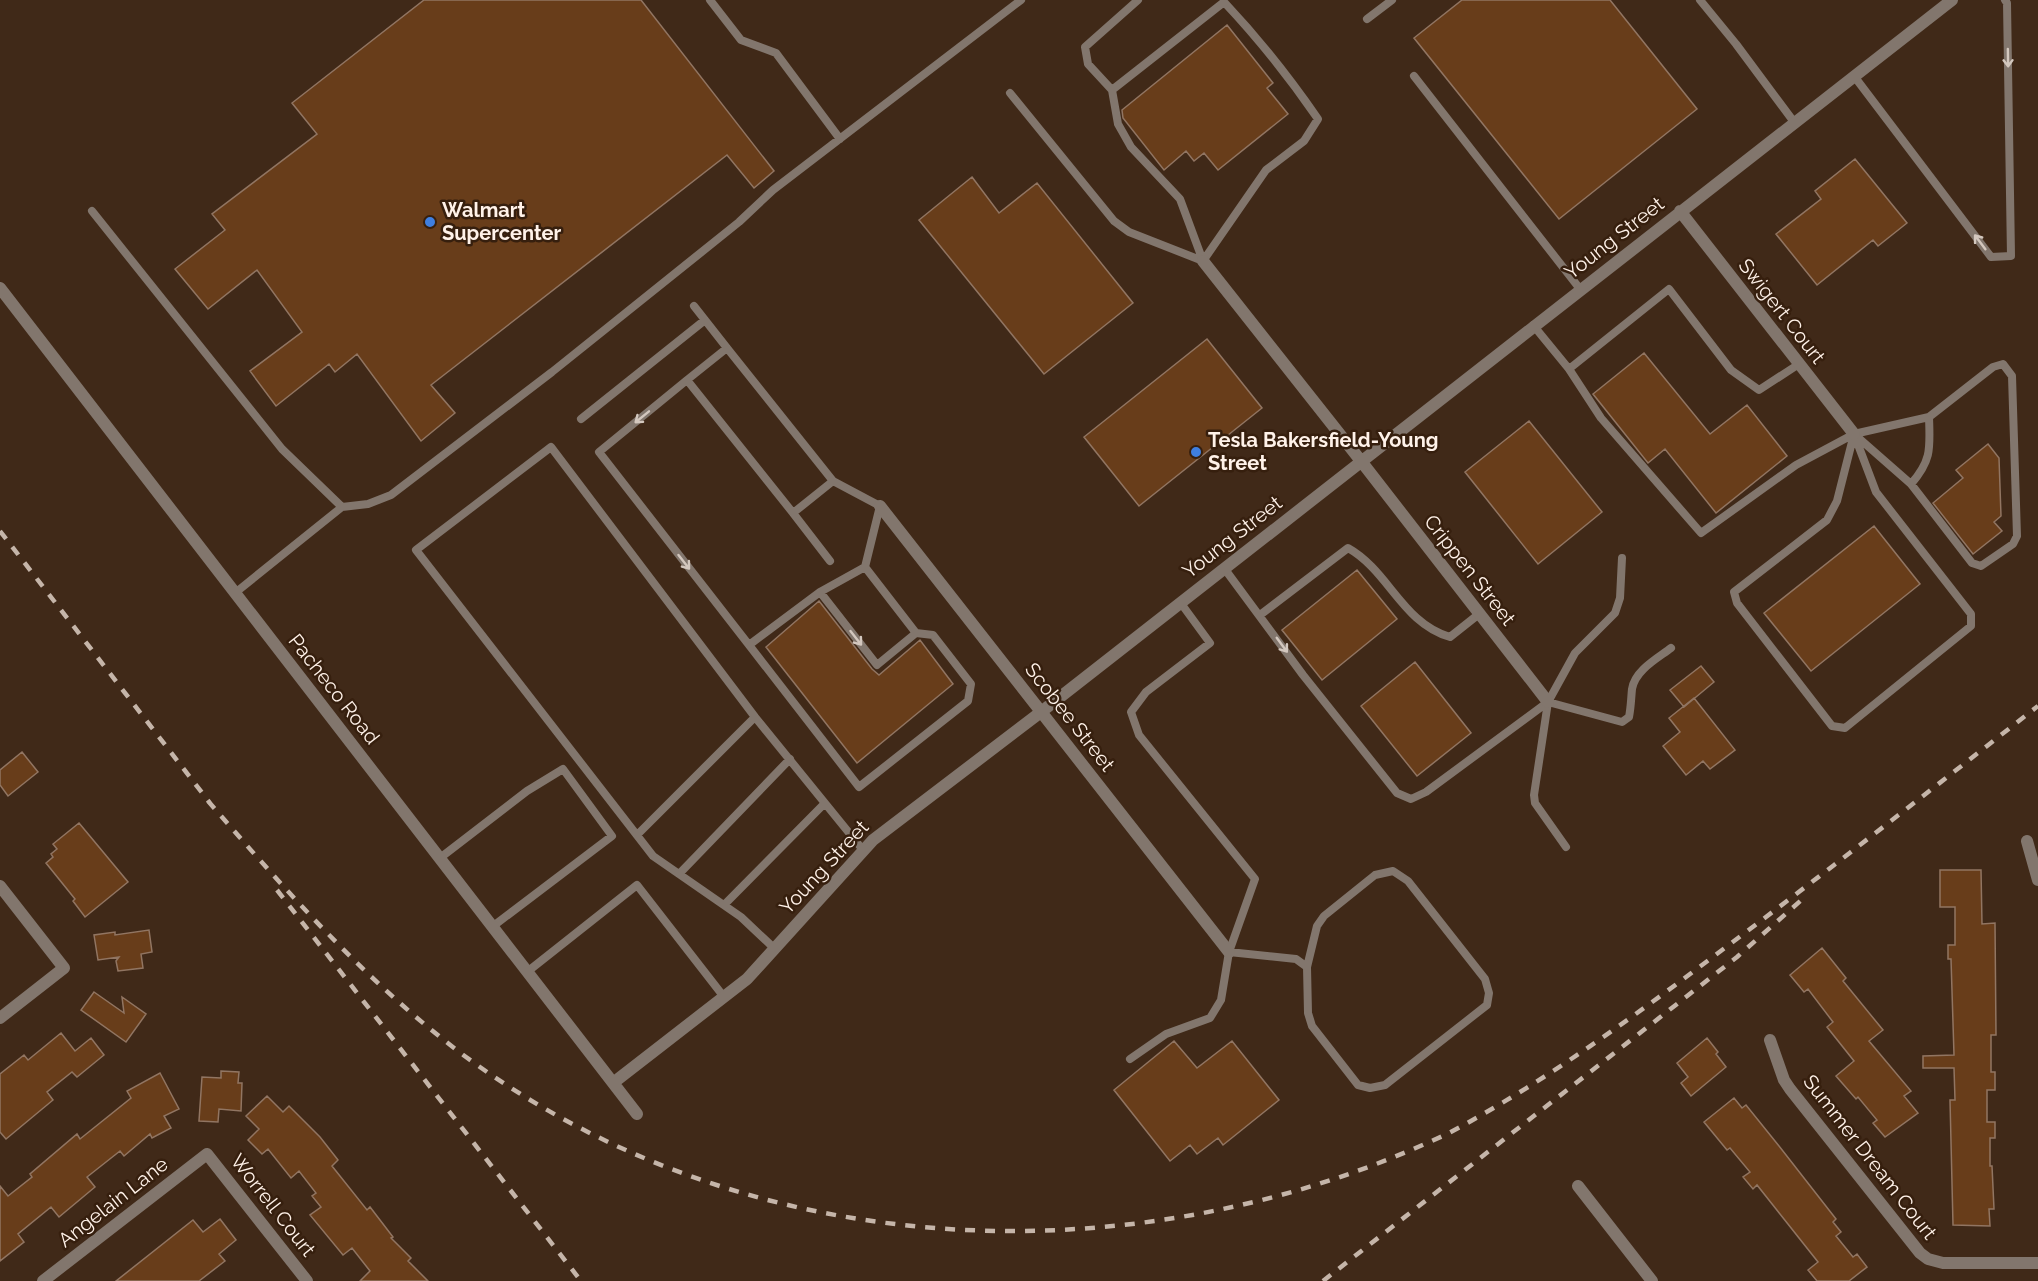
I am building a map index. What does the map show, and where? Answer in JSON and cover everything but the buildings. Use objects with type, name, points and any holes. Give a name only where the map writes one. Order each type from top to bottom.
[{"type":"street","name":"Young Street","points":[[613,1083],[747,979],[873,840],[1952,0]]},
{"type":"street","name":"Swigert Court","points":[[1680,211],[1854,434]]},
{"type":"street","name":"Crippen Street","points":[[1203,261],[1548,702]]},
{"type":"street","name":"Pacheco Road","points":[[0,288],[637,1114]]},
{"type":"street","name":"Scobee Street","points":[[880,506],[1229,952]]},
{"type":"street","points":[[2027,841],[2038,880]]},
{"type":"street","points":[[0,886],[64,968],[0,1018]]},
{"type":"street","name":"Summer Dream Court","points":[[1770,1040],[1784,1080],[1790,1089],[1928,1259],[1943,1263],[2038,1263]]},
{"type":"street","name":"Angelain Lane","points":[[43,1281],[207,1154]]},
{"type":"street","name":"Worrell Court","points":[[207,1154],[307,1281]]},
{"type":"street","points":[[1578,1186],[1652,1281]]},
{"type":"lane","points":[[710,0],[741,40],[776,53],[840,139]]},
{"type":"lane","points":[[235,593],[342,507],[368,504],[390,495],[561,364],[739,222],[773,190],[1021,0]]},
{"type":"lane","points":[[1138,0],[1085,47],[1088,64],[1112,90],[1118,124],[1131,147],[1180,199],[1203,261]]},
{"type":"lane","points":[[1367,19],[1392,0]]},
{"type":"lane","points":[[1700,0],[1794,122]]},
{"type":"lane","points":[[1854,76],[1991,257],[2011,256],[2007,3],[2005,0]]},
{"type":"lane","points":[[1112,90],[1223,1],[1248,27],[1318,119],[1304,141],[1266,170],[1203,261]]},
{"type":"lane","points":[[1413,76],[1580,289]]},
{"type":"lane","points":[[1010,93],[1114,221],[1129,232],[1203,261]]},
{"type":"lane","points":[[92,211],[282,449],[342,507]]},
{"type":"lane","points":[[1569,369],[1669,289],[1731,370],[1759,390],[1799,364]]},
{"type":"lane","points":[[694,306],[833,481],[880,506],[865,567],[820,592],[749,645]]},
{"type":"lane","points":[[581,419],[705,320]]},
{"type":"lane","points":[[1533,325],[1569,369],[1601,418],[1701,533],[1796,465],[1854,434],[1929,417],[1993,367],[2003,364],[2012,376],[2017,536],[2013,544],[1981,566],[1972,563],[1911,484],[1854,434]]},
{"type":"lane","points":[[727,348],[599,452],[859,787],[968,701],[971,684],[933,635],[916,633],[865,567]]},
{"type":"lane","points":[[687,380],[830,561]]},
{"type":"lane","points":[[1911,484],[1923,470],[1930,447],[1929,417]]},
{"type":"lane","points":[[1854,434],[1876,492],[1971,614],[1971,626],[1845,728],[1832,726],[1737,603],[1734,592],[1827,519],[1837,501],[1854,434]]},
{"type":"lane","points":[[775,948],[741,917],[653,856],[416,549],[551,447],[755,717],[863,850]]},
{"type":"lane","points":[[793,513],[833,481]]},
{"type":"lane","points":[[1260,615],[1348,548],[1362,556],[1412,615],[1434,632],[1450,637],[1479,614]]},
{"type":"lane","points":[[1566,847],[1534,803],[1548,702],[1575,653],[1615,613],[1620,598],[1622,558]]},
{"type":"lane","points":[[1224,568],[1303,675],[1397,793],[1411,799],[1426,792],[1548,702]]},
{"type":"lane","points":[[820,592],[877,665],[916,633]]},
{"type":"lane","points":[[1130,1059],[1166,1034],[1210,1018],[1221,1000],[1229,952],[1255,879],[1139,735],[1131,712],[1146,692],[1210,643],[1180,602]]},
{"type":"lane","points":[[1548,702],[1622,722],[1629,717],[1632,707],[1632,686],[1643,670],[1671,648]]},
{"type":"lane","points":[[637,835],[755,717]]},
{"type":"lane","points":[[680,873],[790,759]]},
{"type":"lane","points":[[440,858],[527,791],[564,769],[612,836],[492,927]]},
{"type":"lane","points":[[724,905],[825,803]]},
{"type":"lane","points":[[1393,871],[1408,880],[1485,979],[1489,993],[1487,1005],[1385,1085],[1370,1088],[1358,1085],[1312,1026],[1308,1013],[1307,967],[1317,926],[1324,916],[1375,875],[1393,871]]},
{"type":"lane","points":[[527,972],[637,885],[724,997]]},
{"type":"lane","points":[[1229,952],[1296,959],[1307,967]]},
{"type":"railway","points":[[0,531],[213,807]]},
{"type":"railway","points":[[208,801],[330,936],[430,1029],[466,1057],[577,1126],[695,1178],[819,1212],[947,1229],[1075,1229],[1203,1213],[1329,1181],[1449,1133],[1566,1063],[1640,1011],[1822,874],[2038,706]]},
{"type":"railway","points":[[277,890],[581,1281]]},
{"type":"railway","points":[[1323,1281],[1737,957],[1806,896]]},
{"type":"place","name":"Walmart Supercenter","points":[[430,222]]},
{"type":"place","name":"Tesla Bakersfield-Young Street","points":[[1196,452]]}]
